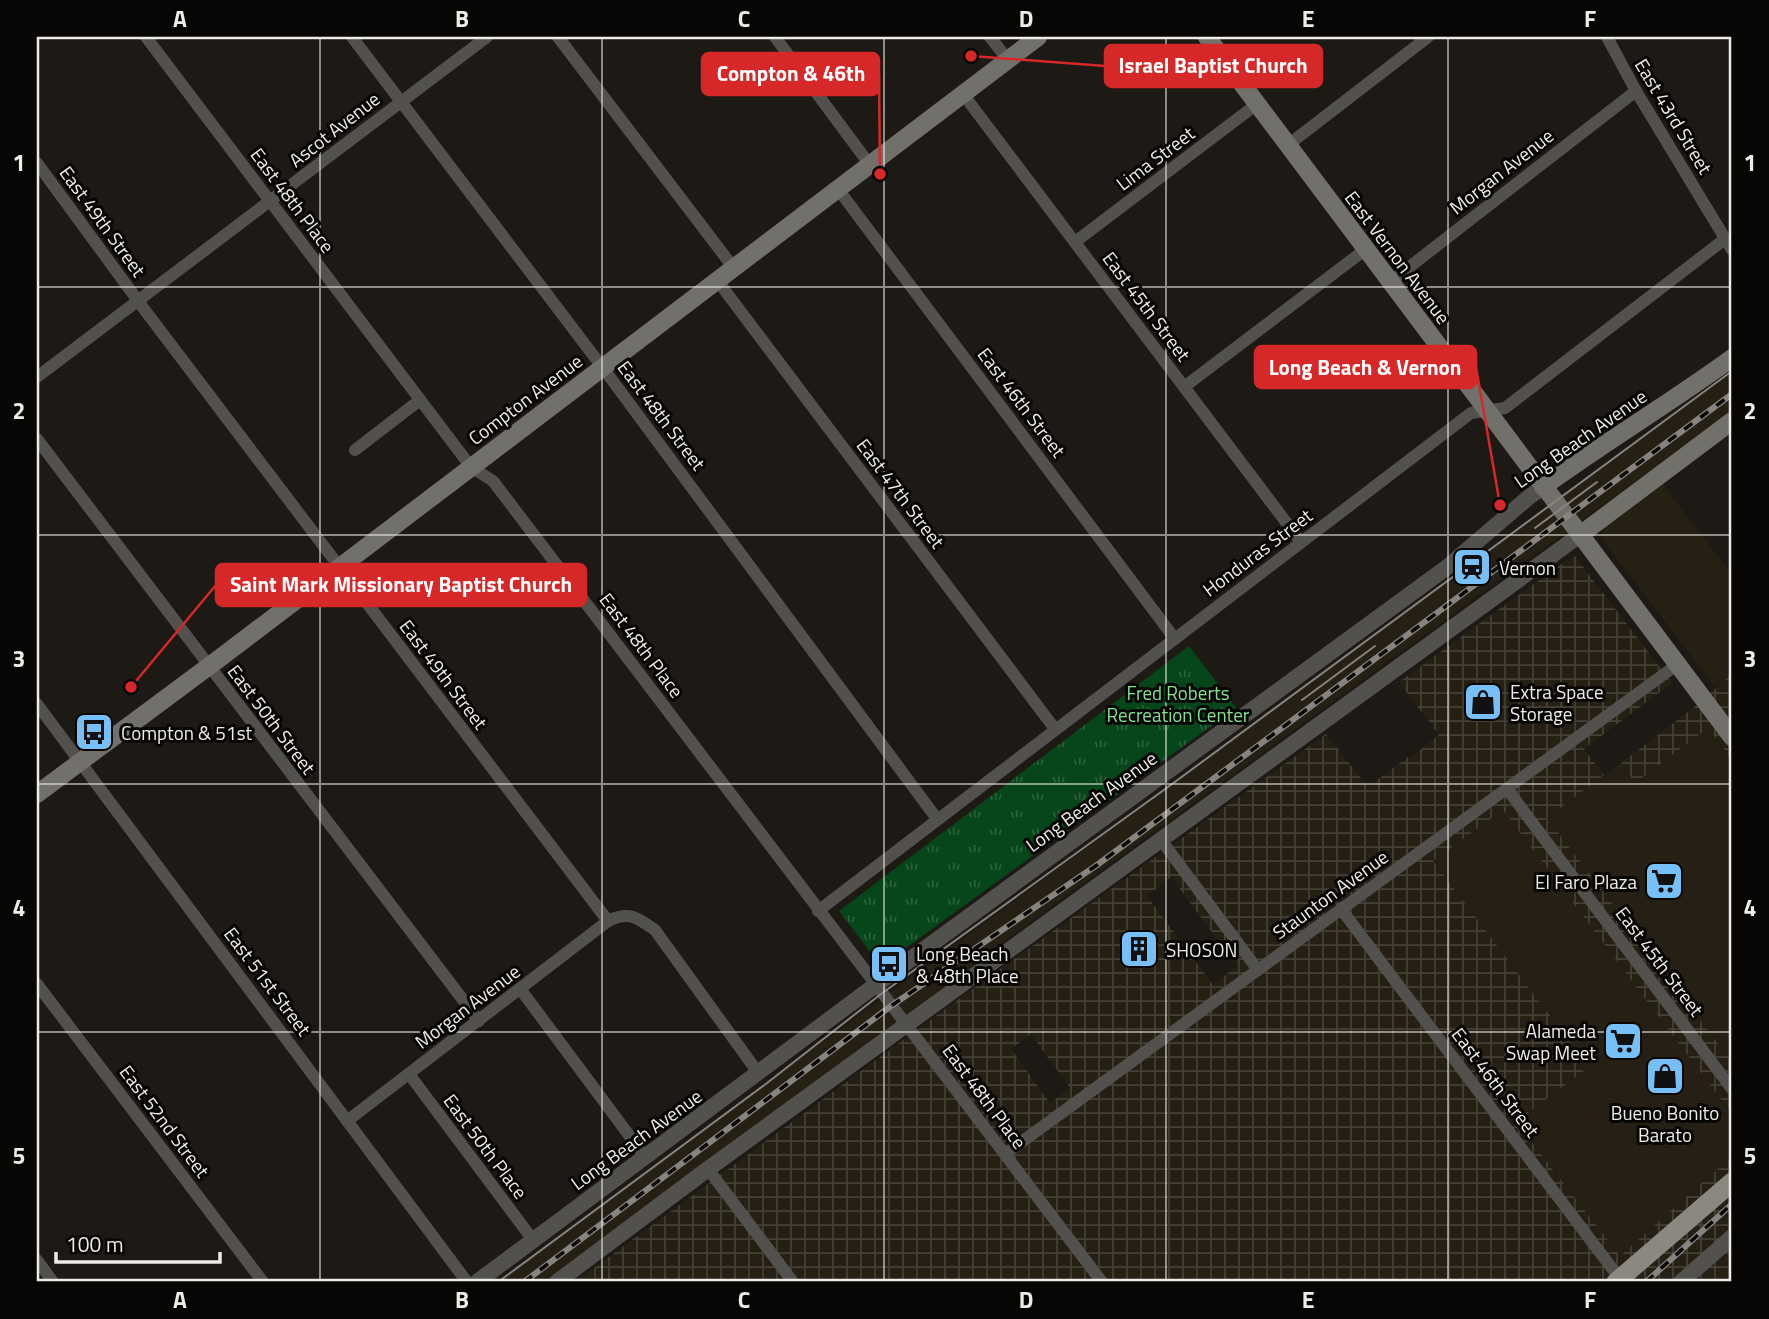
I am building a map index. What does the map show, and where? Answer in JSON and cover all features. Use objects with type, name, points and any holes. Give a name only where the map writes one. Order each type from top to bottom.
[{"type":"main road","name":"Compton Avenue","points":[[37,794],[1038,37]]},
{"type":"main road","name":"East Vernon Avenue","points":[[1207,37],[1732,737]]},
{"type":"main road","name":"Long Beach Avenue","points":[[1543,487],[1732,358]]},
{"type":"main road","points":[[1580,536],[1732,421]]},
{"type":"main road","points":[[1618,1281],[1732,1182]]},
{"type":"street","name":"East 48th Place","points":[[146,37],[471,467],[493,481],[1102,1282]]},
{"type":"street","name":"East 48th Street","points":[[352,37],[602,367],[937,819]]},
{"type":"street","name":"Ascot Avenue","points":[[37,377],[487,37]]},
{"type":"street","points":[[558,37],[733,267]]},
{"type":"street","points":[[775,37],[870,165]]},
{"type":"street","points":[[990,37],[1008,60]]},
{"type":"street","points":[[1288,145],[1428,37]]},
{"type":"street","name":"East 43rd Street","points":[[1606,37],[1729,245]]},
{"type":"street","name":"Morgan Avenue","points":[[1390,282],[1636,91]]},
{"type":"street","name":"East 45th Street","points":[[963,94],[1301,542]]},
{"type":"street","name":"Lima Street","points":[[1075,242],[1258,104]]},
{"type":"street","name":"East 49th Street","points":[[37,163],[138,301],[608,921]]},
{"type":"street","name":"East 46th Street","points":[[838,189],[1175,639]]},
{"type":"street","name":"Honduras Street","points":[[818,911],[1471,413],[1505,408],[1729,245]]},
{"type":"street","points":[[1184,387],[1366,250]]},
{"type":"street","name":"East 47th Street","points":[[717,279],[1055,729]]},
{"type":"street","points":[[355,450],[421,400]]},
{"type":"street","name":"East 50th Street","points":[[37,439],[479,1021]]},
{"type":"street","name":"Long Beach Avenue","points":[[477,1282],[875,986],[1446,568],[1543,487]]},
{"type":"street","points":[[557,1282],[708,1169],[1580,536]]},
{"type":"street","name":"Staunton Avenue","points":[[1004,1154],[1678,664]]},
{"type":"street","name":"East 51st Street","points":[[37,704],[467,1282]]},
{"type":"street","name":"East 45th Street","points":[[1507,789],[1732,1089]]},
{"type":"street","points":[[1161,840],[1258,970]]},
{"type":"street","name":"East 46th Street","points":[[1341,909],[1618,1281]]},
{"type":"street","points":[[608,921],[621,915],[636,917],[655,929],[759,1074]]},
{"type":"street","name":"Morgan Avenue","points":[[348,1121],[608,921]]},
{"type":"street","name":"East 52nd Street","points":[[37,984],[263,1282]]},
{"type":"street","points":[[521,990],[646,1158]]},
{"type":"street","name":"East 50th Place","points":[[408,1074],[533,1240]]},
{"type":"street","points":[[708,1169],[793,1282]]},
{"type":"street","points":[[1681,1282],[1732,1237]]},
{"type":"street","points":[[37,1260],[53,1282]]},
{"type":"shaded area","points":[[1732,371],[1732,411],[1047,910],[547,1282],[498,1282]]},
{"type":"shaded area","points":[[1662,483],[1732,575],[1732,674],[1715,687],[1601,538],[1604,528]]},
{"type":"shaded area","points":[[1574,555],[1672,683],[1584,749],[1604,775],[1547,818],[1732,1062],[1732,1114],[1503,810],[1433,861],[1589,1067],[1516,1122],[1620,1256],[1732,1156],[1732,1282],[575,1282],[952,1004],[1326,734],[1368,787],[1410,758],[1439,735],[1399,682]],"holes":[[[1171,877],[1237,966],[1213,985],[1147,896]],[[1031,1034],[1070,1088],[1050,1103],[1011,1049]]]},
{"type":"shaded area","points":[[1732,674],[1732,760],[1708,728],[1635,783],[1621,763],[1692,709]]},
{"type":"shaded area","name":"El Faro Plaza","points":[[1708,728],[1732,760],[1732,1062],[1547,818],[1621,763],[1636,782]]},
{"type":"shaded area","name":"Alameda Swap Meet","points":[[1503,810],[1732,1114],[1732,1156],[1620,1256],[1516,1122],[1589,1067],[1433,861]]},
{"type":"green space","name":"Fred Roberts Recreation Center","points":[[1189,646],[1236,708],[881,966],[839,911]]},
{"type":"tram line","points":[[498,1282],[767,1083],[881,994],[1168,787],[1732,371]]},
{"type":"tram line","points":[[1535,528],[1597,482]]},
{"type":"tram line","points":[[1302,700],[1375,646]]},
{"type":"railway","points":[[524,1282],[891,1006],[1097,865],[1732,394]]},
{"type":"railway","points":[[1646,1282],[1732,1204]]},
{"type":"place","name":"Israel Baptist Church","points":[[971,56]]},
{"type":"place","name":"Compton & 46th","points":[[880,174]]},
{"type":"place","name":"Long Beach & Vernon","points":[[1500,505]]},
{"type":"place","name":"Vernon","points":[[1472,567]]},
{"type":"place","name":"Saint Mark Missionary Baptist Church","points":[[131,687]]},
{"type":"place","name":"Extra Space Storage","points":[[1483,702]]},
{"type":"place","name":"Compton & 51st","points":[[94,732]]},
{"type":"place","name":"El Faro Plaza","points":[[1664,881]]},
{"type":"place","name":"SHOSON","points":[[1139,949]]},
{"type":"place","name":"Long Beach & 48th Place","points":[[889,964]]},
{"type":"place","name":"Alameda Swap Meet","points":[[1623,1041]]},
{"type":"place","name":"Bueno Bonito Barato","points":[[1665,1076]]}]
